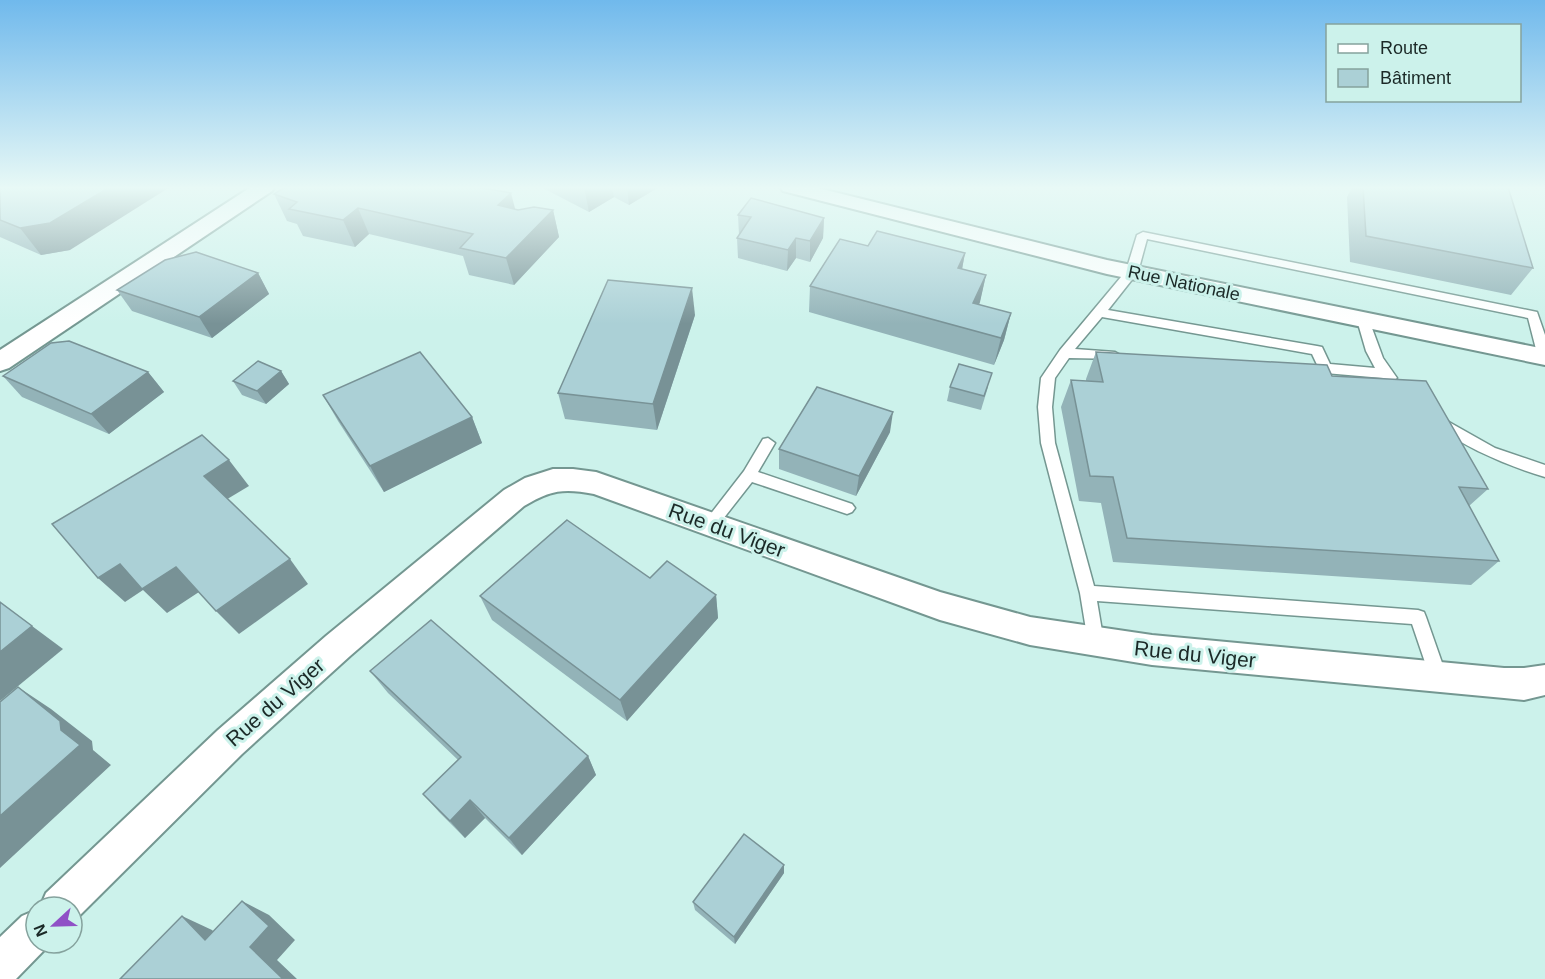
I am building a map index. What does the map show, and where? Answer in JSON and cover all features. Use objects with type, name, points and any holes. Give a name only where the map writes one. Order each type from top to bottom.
[{"type":"street","points":[[0,362],[196,233]]},
{"type":"street","name":"Rue Nationale","points":[[969,233],[1132,272],[1545,357]]},
{"type":"street","name":"Rue du Viger","points":[[72,895],[230,742],[338,646],[529,488],[545,481],[575,479],[596,483],[939,606],[1010,626],[1095,643],[1438,677],[1524,684],[1545,680]]},
{"type":"street","points":[[0,966],[24,942]]},
{"type":"lane","points":[[1095,643],[1088,593],[1048,443],[1046,407],[1048,378],[1065,353],[1132,272],[1143,235],[1533,315],[1545,357]]},
{"type":"lane","points":[[1098,312],[1317,350],[1319,367],[1385,374]]},
{"type":"lane","points":[[1363,320],[1370,347],[1385,374],[1399,386]]},
{"type":"lane","points":[[1065,353],[1124,356]]},
{"type":"lane","points":[[1426,410],[1465,440],[1509,460],[1545,471]]},
{"type":"lane","points":[[711,525],[749,476],[768,443]]},
{"type":"lane","points":[[749,476],[847,508]]},
{"type":"lane","points":[[1088,593],[1418,617],[1438,677]]},
{"type":"building","points":[[467,233],[531,233],[506,258],[460,248],[473,234]]},
{"type":"building","points":[[741,233],[815,233],[810,241],[796,238],[788,250],[737,238]]},
{"type":"building","points":[[876,233],[884,233],[965,253],[958,268],[986,275],[973,303],[1011,313],[1001,338],[810,286],[840,239],[868,246]]},
{"type":"building","points":[[1366,233],[1522,233],[1533,268],[1366,236]]},
{"type":"building","points":[[196,252],[258,273],[199,317],[117,290],[165,260]]},
{"type":"building","points":[[608,280],[692,288],[653,404],[558,393]]},
{"type":"building","points":[[69,341],[148,372],[91,414],[3,376],[51,343]]},
{"type":"building","points":[[420,352],[472,417],[370,466],[323,395]]},
{"type":"building","points":[[1096,352],[1327,365],[1332,376],[1426,381],[1488,489],[1459,487],[1499,561],[1127,538],[1113,477],[1090,476],[1071,380],[1103,382]]},
{"type":"building","points":[[258,361],[281,371],[257,391],[233,381]]},
{"type":"building","points":[[959,364],[992,373],[984,396],[950,387]]},
{"type":"building","points":[[817,387],[893,412],[859,476],[779,449]]},
{"type":"building","points":[[202,435],[229,460],[204,476],[290,559],[216,611],[176,567],[142,589],[120,564],[98,578],[52,524]]},
{"type":"building","points":[[567,520],[650,578],[667,561],[716,595],[620,700],[480,596]]},
{"type":"building","points":[[0,602],[32,626],[0,652]]},
{"type":"building","points":[[431,620],[588,756],[509,838],[470,800],[450,821],[423,794],[461,757],[370,671]]},
{"type":"building","points":[[18,687],[60,721],[61,730],[80,745],[0,816],[0,702]]},
{"type":"building","points":[[744,834],[784,865],[734,937],[693,902]]},
{"type":"building","points":[[242,901],[269,926],[250,947],[283,979],[120,979],[182,916],[205,940]]}]
